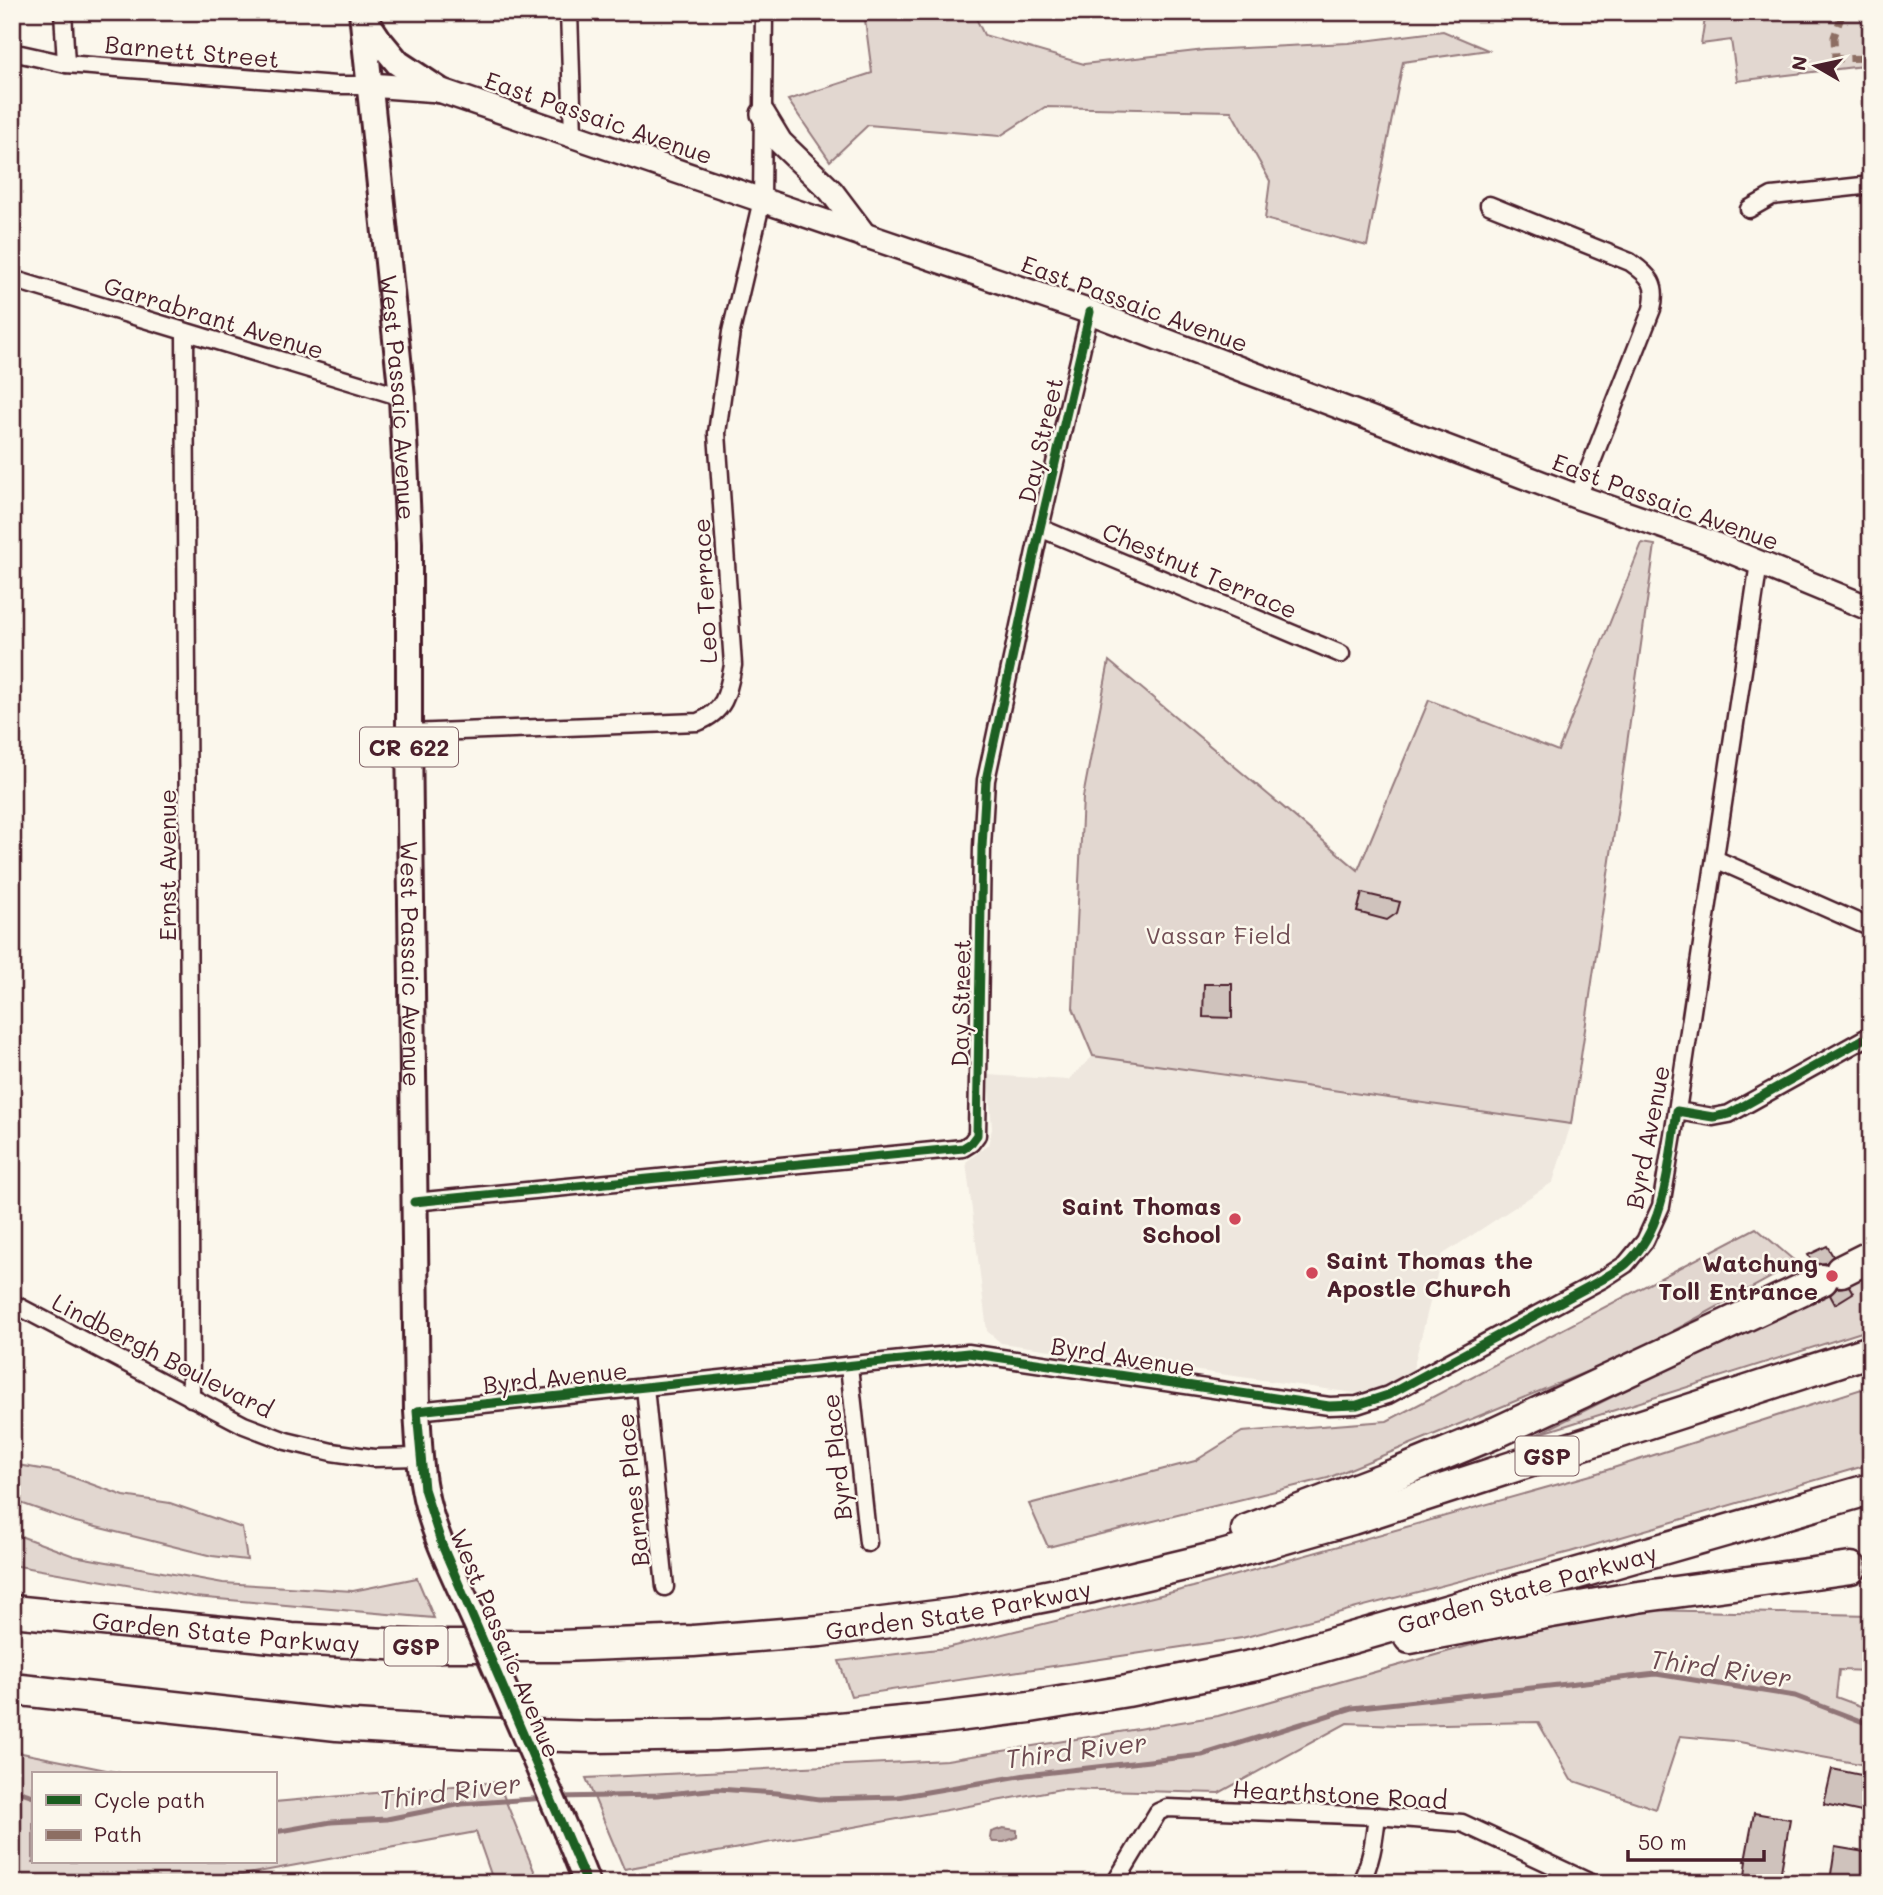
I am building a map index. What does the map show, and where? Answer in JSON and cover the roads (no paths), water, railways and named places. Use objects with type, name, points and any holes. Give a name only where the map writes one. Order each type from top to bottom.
[{"type":"highway","points":[[1092,1587],[1398,1473],[1495,1433],[1871,1256]]},
{"type":"highway","name":"Garden State Parkway","points":[[12,1611],[292,1639],[425,1646],[559,1646],[693,1641],[820,1631],[960,1613],[1092,1587],[1222,1556],[1352,1519],[1871,1352]]},
{"type":"highway","name":"Garden State Parkway","points":[[12,1689],[364,1727],[471,1733],[595,1737],[714,1735],[894,1723],[1030,1707],[1261,1664],[1871,1489]]},
{"type":"highway","points":[[1261,1664],[1478,1627],[1588,1605],[1863,1566]]},
{"type":"main road","points":[[362,13],[398,63],[439,90]]},
{"type":"main road","name":"West Passaic Avenue","points":[[362,13],[402,397],[409,542],[414,1202],[420,1457],[424,1489],[432,1516],[587,1883]]},
{"type":"main road","name":"East Passaic Avenue","points":[[369,85],[439,90],[1090,312],[1578,497],[1706,541],[1871,609]]},
{"type":"main road","points":[[763,114],[780,142],[831,191],[865,236]]},
{"type":"street","points":[[63,12],[66,64]]},
{"type":"street","points":[[569,12],[573,135]]},
{"type":"street","name":"Leo Terrace","points":[[409,733],[698,722],[711,717],[723,704],[733,665],[717,433],[732,332],[762,200],[764,12]]},
{"type":"street","name":"Barnett Street","points":[[12,52],[66,64],[336,85],[369,85]]},
{"type":"street","points":[[1749,209],[1772,196],[1871,185]]},
{"type":"street","points":[[1489,205],[1630,262],[1646,273],[1653,284],[1655,297],[1652,309],[1578,497]]},
{"type":"street","name":"Garrabrant Avenue","points":[[12,279],[402,397]]},
{"type":"street","name":"Day Street","points":[[414,1202],[963,1148],[971,1143],[977,1135],[982,847],[986,780],[1040,527],[1090,312]]},
{"type":"street","name":"Ernst Avenue","points":[[186,332],[191,1398]]},
{"type":"street","name":"Chestnut Terrace","points":[[1040,527],[1341,654]]},
{"type":"street","name":"Byrd Avenue","points":[[417,1412],[968,1353],[1329,1406],[1357,1405],[1388,1395],[1603,1279],[1626,1264],[1645,1241],[1661,1206],[1759,563]]},
{"type":"street","points":[[1715,859],[1871,928]]},
{"type":"street","points":[[1677,1111],[1713,1117],[1729,1114],[1871,1035]]},
{"type":"street","name":"Lindbergh Boulevard","points":[[12,1303],[244,1425],[286,1441],[373,1458],[420,1457]]},
{"type":"street","name":"Byrd Place","points":[[849,1366],[868,1543]]},
{"type":"street","name":"Barnes Place","points":[[645,1387],[664,1587]]},
{"type":"street","name":"Hearthstone Road","points":[[1115,1883],[1158,1812],[1167,1808],[1377,1816],[1462,1823],[1591,1883]]},
{"type":"street","points":[[1360,1883],[1372,1856],[1377,1816]]},
{"type":"waterway","name":"Third River","points":[[559,1797],[657,1795],[718,1789],[819,1799],[898,1797],[1026,1775],[1202,1755],[1352,1708],[1656,1674],[1795,1696],[1871,1725]]},
{"type":"waterway","name":"Third River","points":[[12,1789],[32,1796]]},
{"type":"waterway","name":"Third River","points":[[276,1832],[331,1822],[387,1819],[462,1804],[546,1798]]},
{"type":"place","name":"Saint Thomas School","points":[[1235,1219]]},
{"type":"place","name":"Saint Thomas the Apostle Church","points":[[1312,1273]]},
{"type":"place","name":"Watchung Toll Entrance","points":[[1832,1276]]},
{"type":"park label","name":"Vassar Field","points":[[1218,934]]}]
